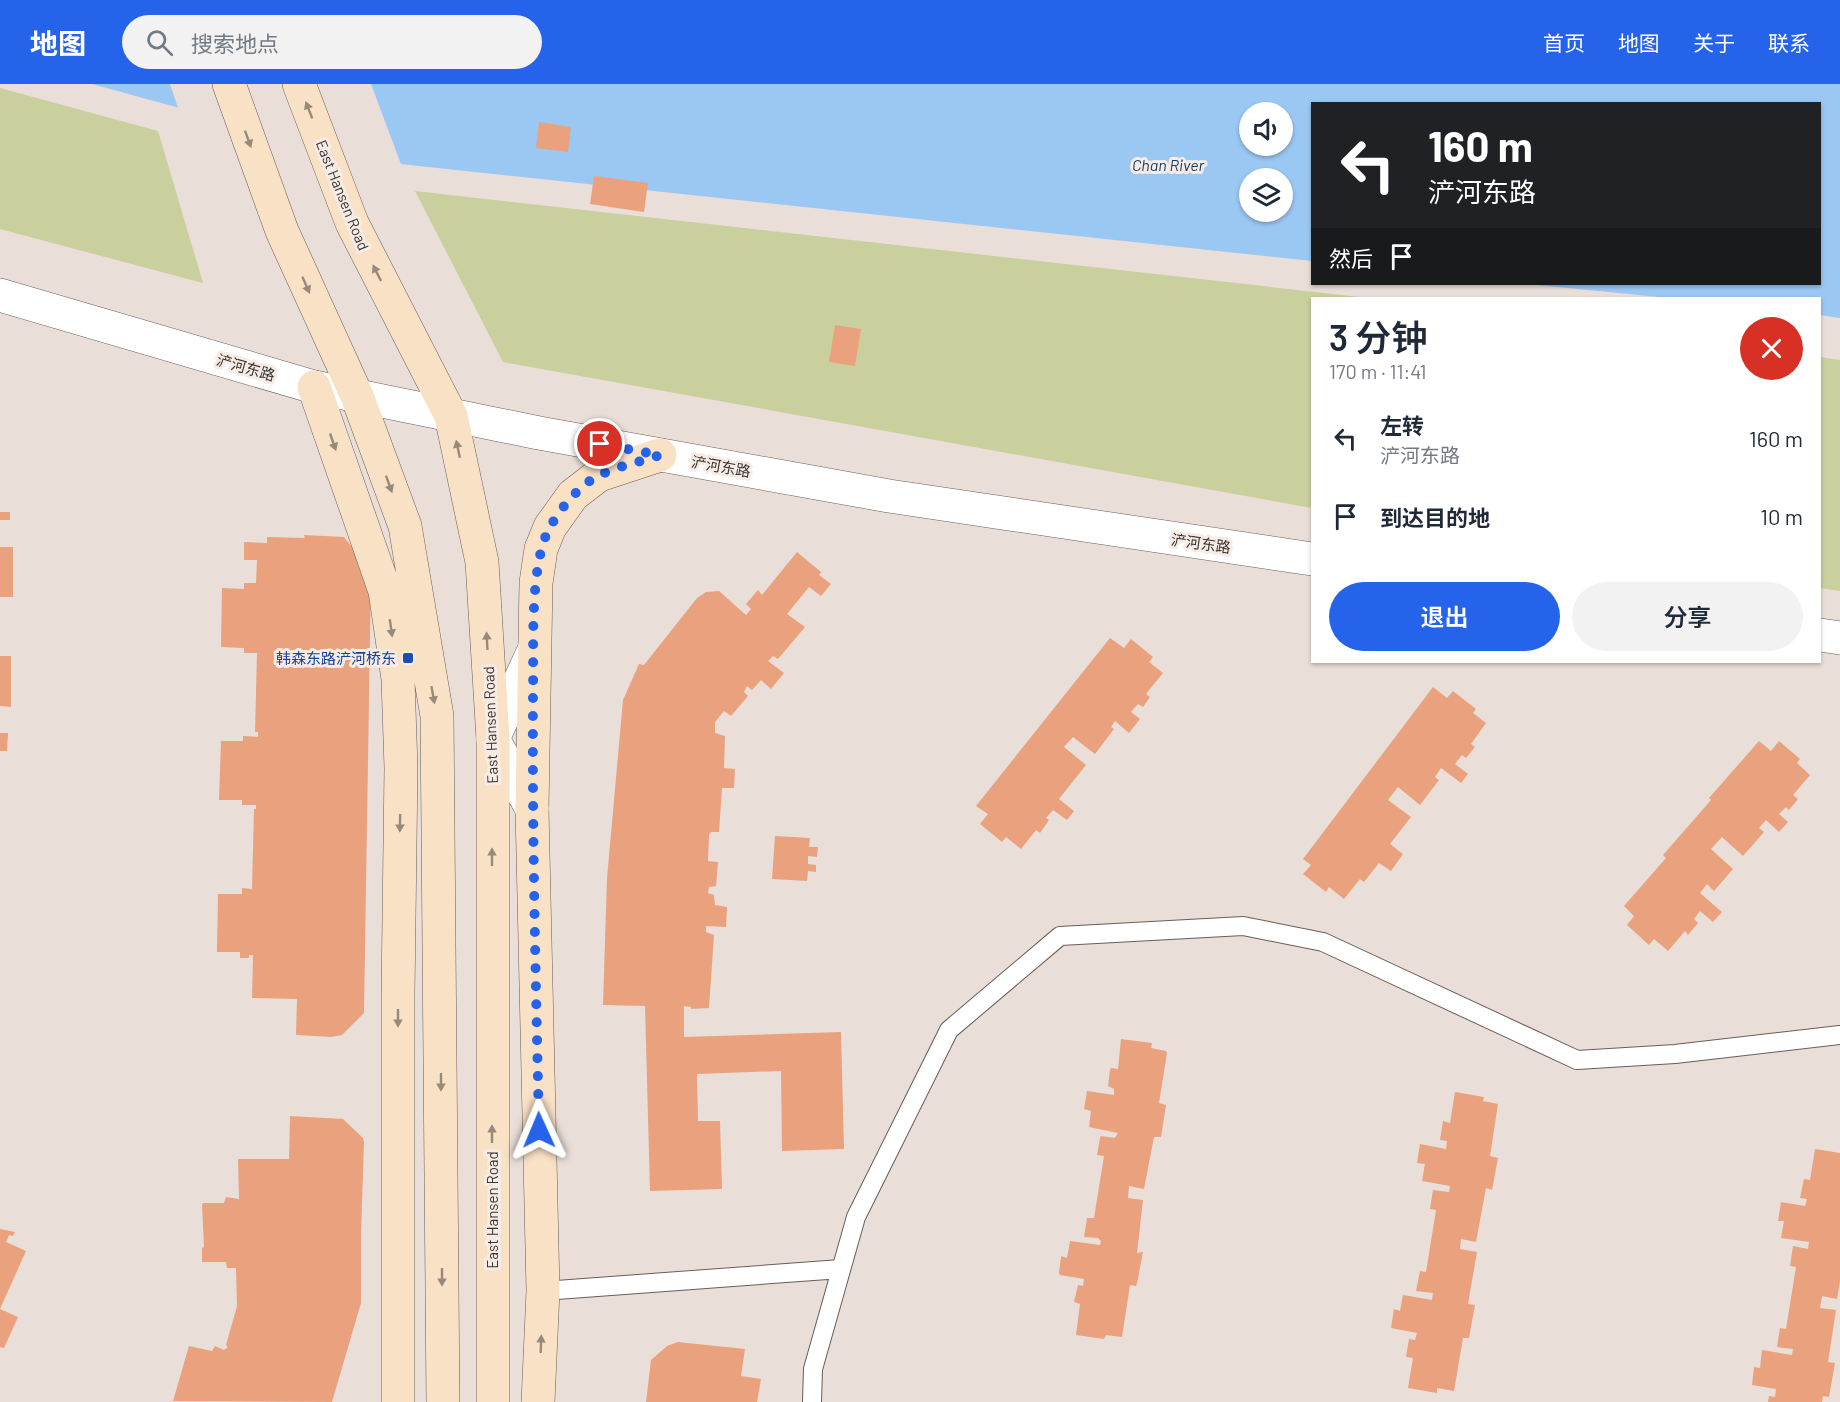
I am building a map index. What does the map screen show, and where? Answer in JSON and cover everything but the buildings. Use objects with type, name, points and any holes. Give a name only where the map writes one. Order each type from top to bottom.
[{"type":"main road","points":[[229,84],[282,231],[357,396],[405,526],[437,716],[443,1402]]},
{"type":"main road","name":"East Hansen Road","points":[[299,84],[352,223],[451,416],[482,562],[493,739],[493,1402]]},
{"type":"main road","points":[[314,387],[385,591],[398,679],[401,768],[398,994],[398,1402]]},
{"type":"main road","points":[[538,1402],[543,1291],[532,809],[536,583],[541,549],[550,527],[573,495],[599,475],[660,455]]},
{"type":"street","name":"浐河东路","points":[[0,295],[314,387],[451,416],[889,496],[1311,559]]},
{"type":"street","points":[[1821,635],[1840,638]]},
{"type":"street","points":[[532,809],[493,739],[534,650]]},
{"type":"lane","points":[[812,1402],[813,1369],[856,1216],[949,1030],[1060,936],[1243,926],[1323,942],[1577,1060],[1675,1054],[1840,1035]]},
{"type":"lane","points":[[543,1291],[841,1269]]},
{"type":"green space","points":[[0,88],[158,131],[203,283],[0,229]]},
{"type":"green space","points":[[415,191],[1360,297],[1311,297],[1311,508],[503,362]]},
{"type":"green space","points":[[1821,357],[1840,360],[1840,591],[1821,588]]},
{"type":"water","name":"Chan River","points":[[92,84],[1840,84],[1840,318],[1821,315],[1821,297],[1659,297],[1537,285],[1821,285],[1821,102],[1311,102],[1311,261],[372,161]]},
{"type":"pier","points":[[170,84],[371,84],[402,167],[371,164],[179,111]]},
{"type":"place","name":"韩森东路浐河桥东","points":[[408,658]]},
{"type":"route","points":[[539,1130],[532,809],[536,583],[541,549],[550,527],[573,495],[599,475],[660,455],[600,444]]}]
